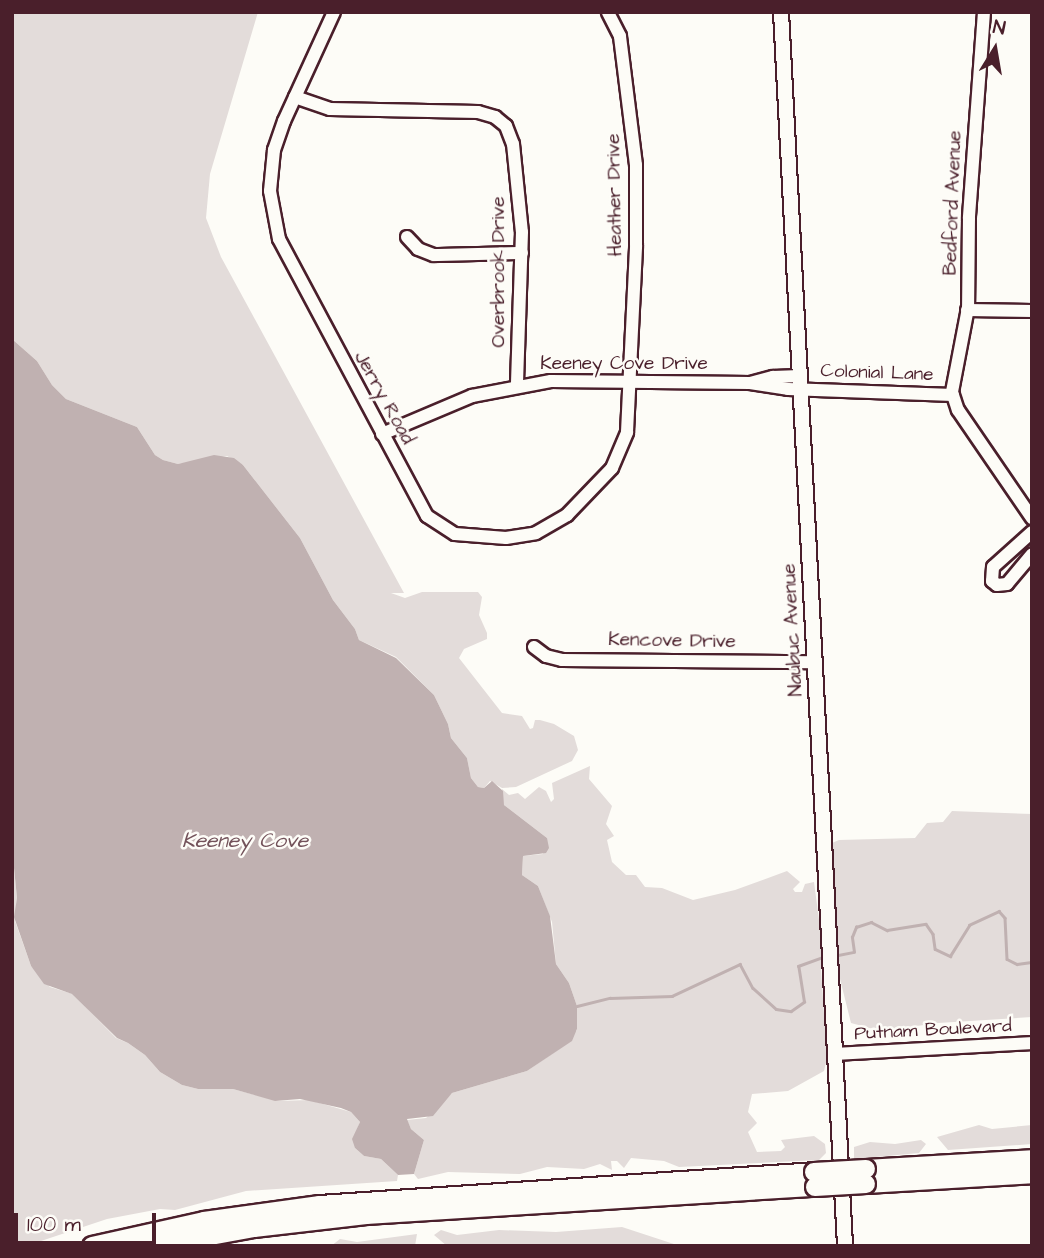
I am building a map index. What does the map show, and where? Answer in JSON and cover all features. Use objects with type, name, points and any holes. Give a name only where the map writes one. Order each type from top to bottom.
[{"type":"highway","points":[[92,1246],[180,1226],[308,1206],[866,1176],[1032,1159]]},
{"type":"highway","points":[[866,1176],[982,1177],[1032,1174]]},
{"type":"highway","points":[[982,1177],[1032,1184]]},
{"type":"highway","points":[[156,1246],[254,1228],[356,1216],[815,1179]]},
{"type":"main road","name":"Naubuc Avenue","points":[[781,12],[845,1246]]},
{"type":"street","name":"Jerry Road","points":[[334,12],[280,131],[271,166],[270,201],[275,227],[289,263],[425,513],[437,525],[469,537],[526,536],[564,517],[612,467],[626,432],[630,381]]},
{"type":"street","name":"Heather Drive","points":[[608,12],[620,36],[636,156],[636,238],[630,381]]},
{"type":"street","name":"Bedford Avenue","points":[[953,395],[967,310],[969,218],[984,12]]},
{"type":"street","name":"Overbrook Drive","points":[[295,97],[331,110],[476,112],[497,119],[508,129],[513,144],[523,253],[517,385]]},
{"type":"street","points":[[407,237],[418,249],[434,255],[523,253]]},
{"type":"street","points":[[967,310],[1032,311]]},
{"type":"street","name":"Keeney Cove Drive","points":[[382,434],[449,404],[517,385],[561,380],[750,383],[773,377],[800,383]]},
{"type":"street","name":"Colonial Lane","points":[[800,383],[953,395]]},
{"type":"street","points":[[953,395],[958,410],[1032,519]]},
{"type":"street","points":[[1032,532],[993,567],[992,580],[997,585],[1007,584],[1032,554]]},
{"type":"street","name":"Kencove Drive","points":[[534,647],[547,656],[562,660],[814,662]]},
{"type":"street","name":"Putnam Boulevard","points":[[836,1055],[1032,1043]]},
{"type":"shaded area","points":[[12,12],[258,12],[210,174],[206,218],[221,257],[404,593],[391,593],[405,598],[422,592],[478,592],[482,597],[479,615],[487,639],[464,649],[459,658],[502,713],[522,716],[530,729],[533,728],[535,720],[540,720],[554,724],[574,736],[578,750],[572,761],[516,787],[502,788],[490,781],[484,788],[478,787],[471,778],[467,758],[451,738],[448,724],[434,695],[396,657],[359,640],[355,629],[333,600],[300,538],[243,465],[227,456],[178,464],[163,460],[155,455],[137,427],[66,399],[52,385],[37,361],[12,339]]},
{"type":"shaded area","points":[[590,766],[589,779],[612,806],[606,824],[614,836],[607,840],[612,862],[626,875],[636,875],[645,887],[662,888],[693,900],[735,890],[787,871],[800,882],[793,889],[795,892],[802,892],[805,884],[814,882],[823,950],[826,952],[821,969],[827,1058],[824,1071],[788,1091],[752,1094],[748,1112],[757,1123],[748,1132],[757,1152],[781,1151],[785,1147],[781,1140],[814,1136],[825,1144],[826,1153],[819,1160],[679,1167],[664,1161],[631,1158],[624,1168],[617,1161],[611,1161],[612,1170],[600,1164],[584,1169],[547,1167],[520,1174],[448,1172],[418,1179],[414,1174],[424,1140],[411,1129],[407,1120],[426,1118],[452,1093],[527,1071],[559,1049],[577,1030],[577,1006],[569,983],[556,964],[552,922],[538,886],[522,875],[523,856],[543,854],[547,838],[504,805],[501,797],[502,789],[509,795],[518,793],[525,799],[539,787],[546,791],[551,802],[554,799],[552,783]]},
{"type":"shaded area","points":[[952,811],[1032,814],[1032,1017],[938,1023],[881,1031],[851,1023],[840,979],[832,843],[839,840],[915,838],[927,823],[943,822]]},
{"type":"shaded area","points":[[12,848],[17,898],[15,921],[31,966],[50,987],[73,994],[116,1038],[145,1055],[160,1072],[182,1085],[198,1089],[233,1089],[278,1101],[309,1100],[351,1112],[360,1122],[355,1148],[364,1156],[381,1159],[398,1175],[397,1181],[246,1191],[175,1210],[160,1209],[107,1219],[26,1246],[12,1246]]},
{"type":"shaded area","points":[[979,1125],[992,1129],[1032,1125],[1032,1144],[948,1150],[937,1137]]},
{"type":"shaded area","points":[[921,1140],[926,1144],[919,1153],[854,1159],[854,1147],[870,1142],[895,1144]]},
{"type":"shaded area","points":[[622,1227],[680,1246],[447,1246],[434,1235],[441,1230],[457,1235],[499,1230],[556,1232]]},
{"type":"shaded area","points":[[417,1234],[415,1246],[331,1246],[340,1239],[357,1242]]},
{"type":"water","name":"Keeney Cove","points":[[12,339],[37,361],[52,385],[66,399],[137,427],[155,455],[163,460],[178,464],[214,455],[234,458],[243,465],[300,538],[333,600],[355,629],[359,640],[396,658],[434,695],[448,724],[451,738],[467,758],[471,778],[478,787],[484,788],[492,781],[503,791],[504,805],[547,838],[549,848],[546,853],[523,856],[522,875],[538,886],[550,916],[556,964],[569,983],[577,1006],[577,1029],[572,1041],[527,1071],[452,1093],[433,1116],[407,1119],[411,1129],[424,1140],[414,1174],[398,1175],[381,1159],[364,1156],[355,1148],[352,1139],[360,1122],[351,1112],[341,1108],[300,1099],[275,1101],[233,1089],[198,1089],[182,1085],[160,1072],[145,1055],[117,1038],[72,994],[44,984],[31,966],[14,917],[17,898],[12,848]]},
{"type":"waterway","points":[[833,956],[854,952],[852,937],[856,927],[871,922],[887,930],[926,924],[933,934],[935,949],[950,956],[969,925],[999,911],[1005,918],[1007,959],[1017,964],[1031,962],[1032,958]]},
{"type":"waterway","points":[[577,1006],[610,998],[672,996],[740,964],[753,988],[776,1009],[791,1011],[804,1002],[798,966],[823,957]]}]
